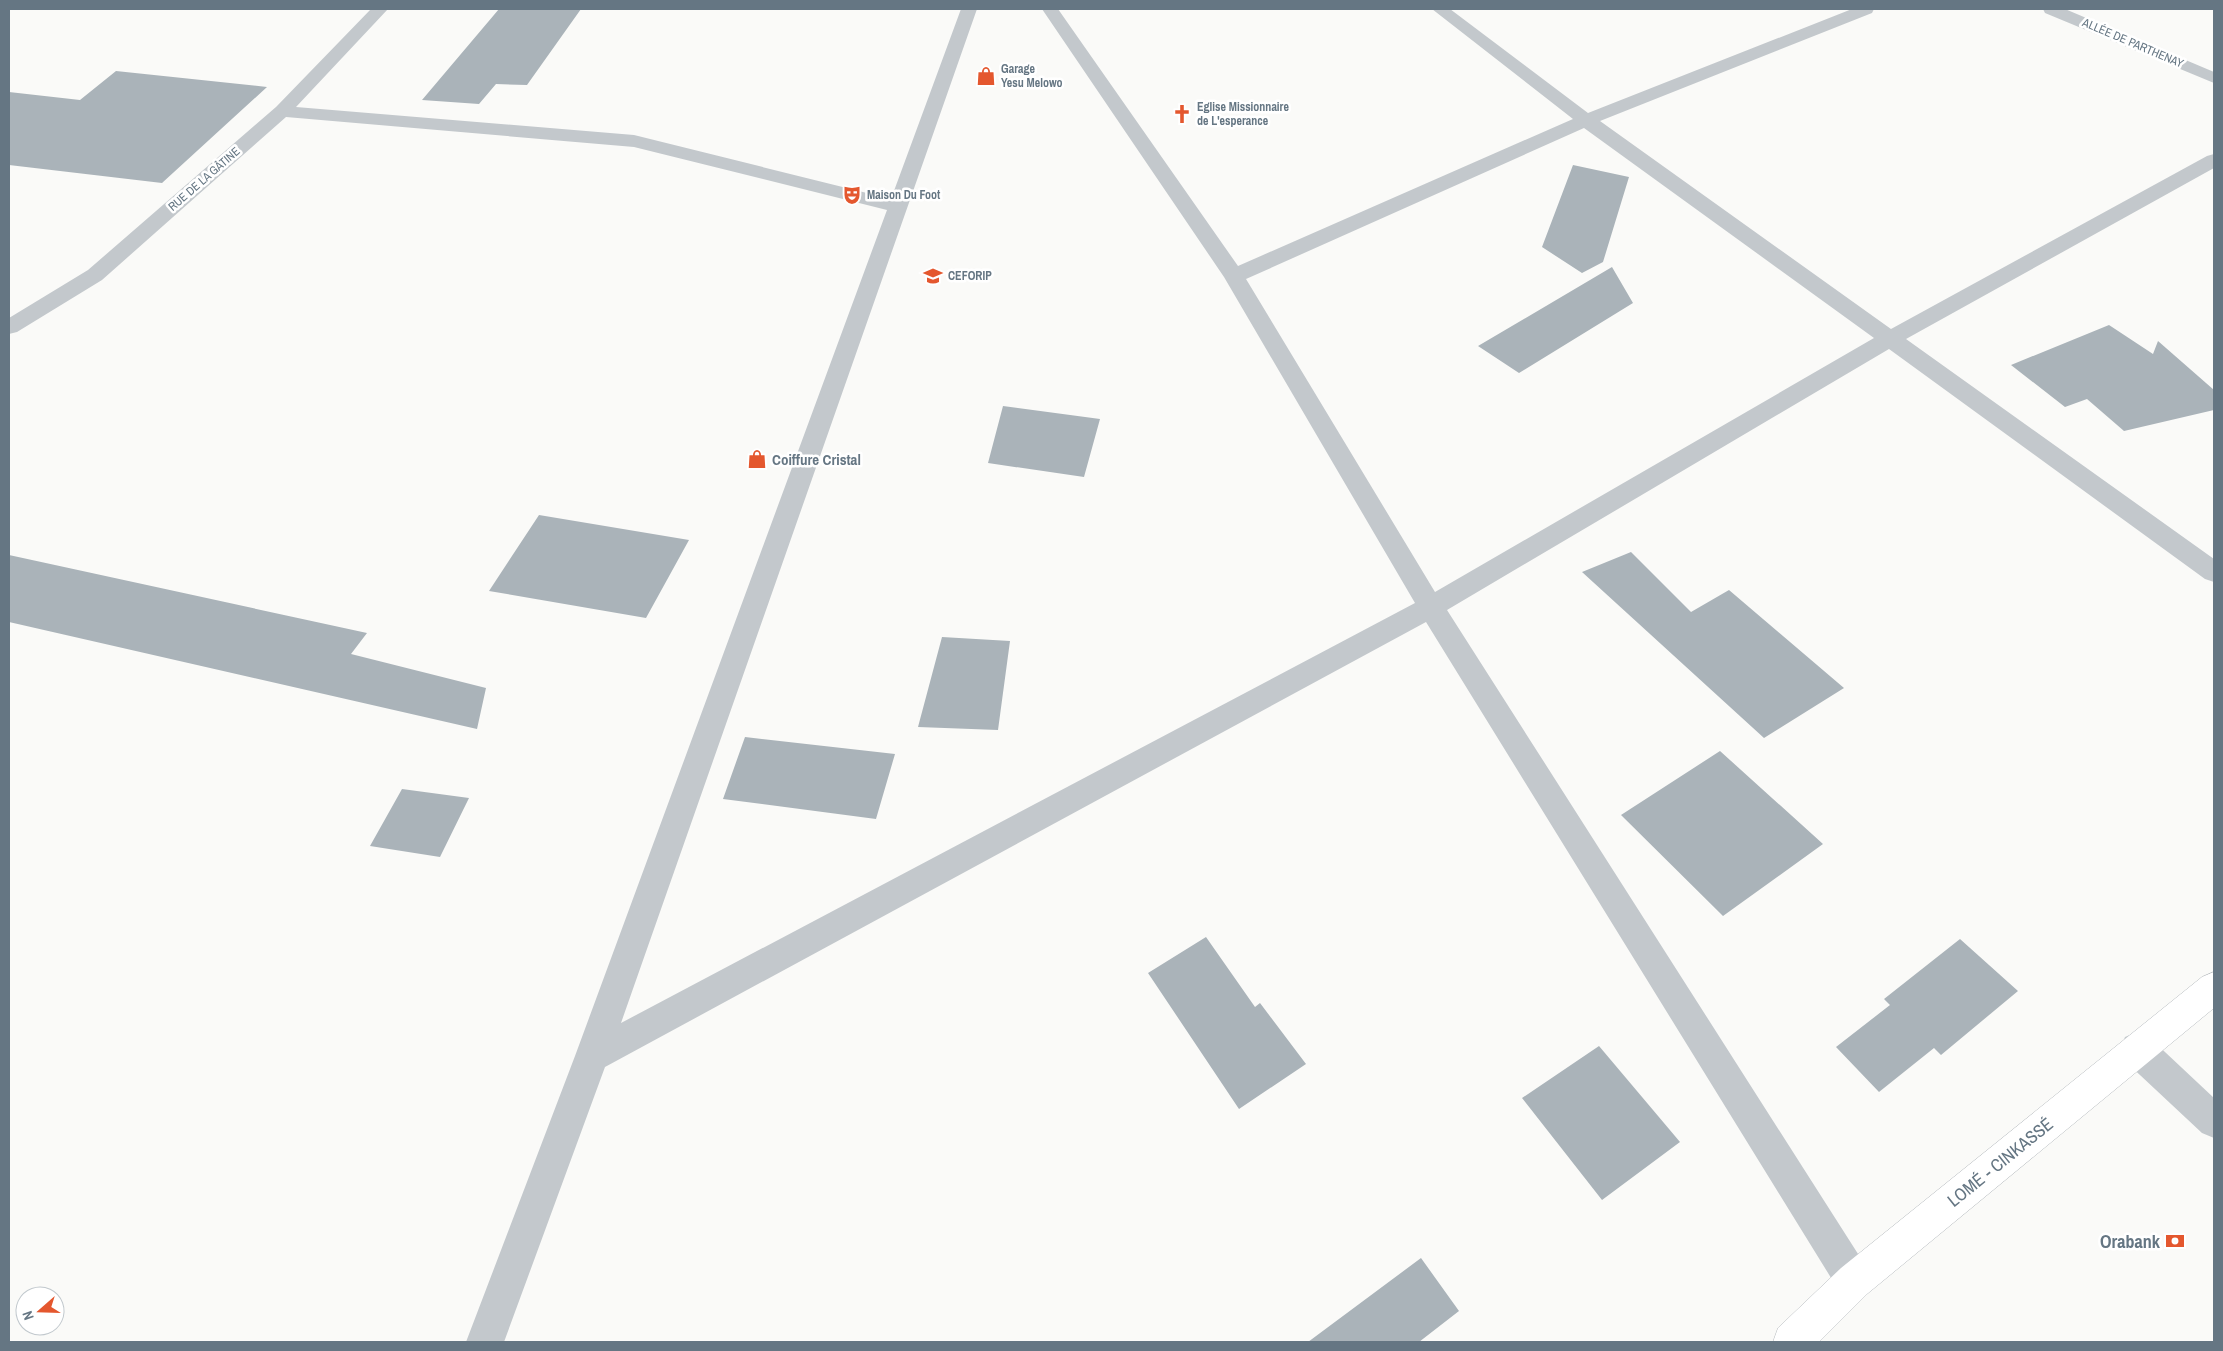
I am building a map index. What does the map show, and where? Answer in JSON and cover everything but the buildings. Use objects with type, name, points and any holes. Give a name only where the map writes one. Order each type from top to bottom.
[{"type":"highway","name":"LOMÉ - CINKASSÉ","points":[[1792,1342],[1854,1282],[2214,988]]},
{"type":"street","name":"RUE DE LA GÂTINE","points":[[9,327],[95,275],[282,111],[380,9]]},
{"type":"street","points":[[485,1342],[592,1056],[969,9]]},
{"type":"street","points":[[1050,9],[1234,276],[1431,607],[1854,1282]]},
{"type":"street","points":[[1440,9],[1586,120],[1888,340],[2214,572]]},
{"type":"street","points":[[1234,276],[1586,120],[1866,9]]},
{"type":"street","name":"ALLÉE DE PARTHENAY","points":[[2051,9],[2214,78]]},
{"type":"street","points":[[282,111],[634,141],[898,207]]},
{"type":"street","points":[[592,1056],[1431,607],[1888,340],[2214,160]]},
{"type":"street","points":[[2137,1049],[2214,1121]]},
{"type":"place","name":"Garage Yesu Melowo","points":[[986,76]]},
{"type":"place","name":"Eglise Missionnaire de L'esperance","points":[[1182,114]]},
{"type":"place","name":"Maison Du Foot","points":[[852,195]]},
{"type":"place","name":"CEFORIP","points":[[933,276]]},
{"type":"place","name":"Coiffure Cristal","points":[[757,459]]},
{"type":"place","name":"Orabank","points":[[2175,1241]]}]
